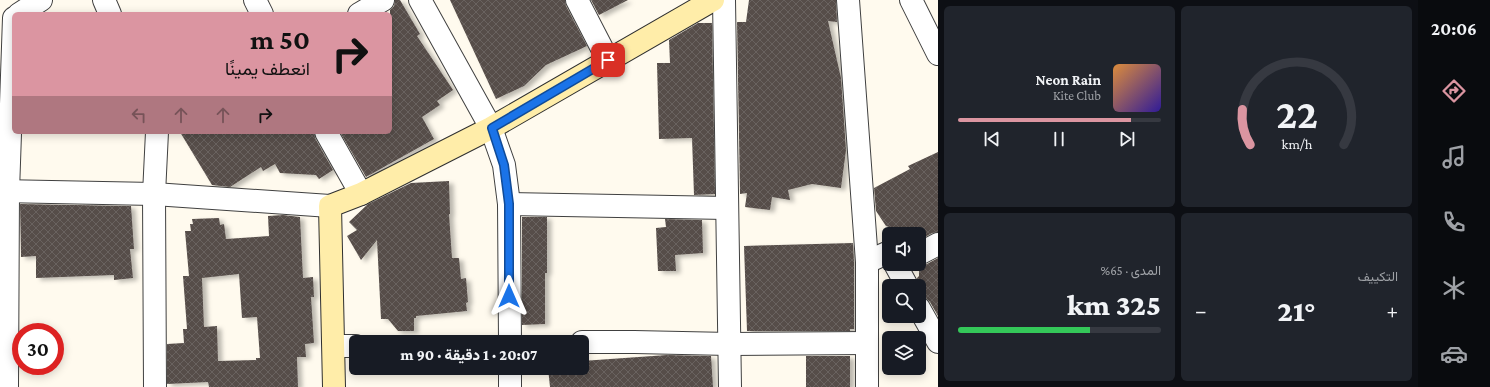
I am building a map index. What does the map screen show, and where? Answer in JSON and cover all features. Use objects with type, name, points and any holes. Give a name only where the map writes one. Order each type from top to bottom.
[{"type":"street","points":[[22,12],[41,0]]},
{"type":"street","points":[[104,0],[109,12]]},
{"type":"street","points":[[255,0],[261,12]]},
{"type":"street","points":[[362,12],[383,0]]},
{"type":"street","points":[[420,0],[492,128],[504,165],[509,204],[510,335]]},
{"type":"street","points":[[576,0],[608,60]]},
{"type":"street","points":[[4,191],[154,194],[330,206],[361,194],[492,128],[713,0]]},
{"type":"street","points":[[724,0],[726,208],[730,387]]},
{"type":"street","points":[[848,0],[867,262],[867,387]]},
{"type":"street","points":[[911,0],[938,54]]},
{"type":"street","points":[[0,18],[12,18]]},
{"type":"street","points":[[5,375],[4,191],[12,53]]},
{"type":"street","points":[[155,387],[154,194],[157,134]]},
{"type":"street","points":[[327,134],[361,194]]},
{"type":"street","points":[[509,204],[726,208]]},
{"type":"street","points":[[330,206],[334,387]]},
{"type":"street","points":[[926,250],[938,244]]},
{"type":"street","points":[[867,262],[882,257]]},
{"type":"street","points":[[926,321],[938,342]]},
{"type":"street","points":[[589,342],[730,344],[867,343]]},
{"type":"street","points":[[334,346],[349,346]]},
{"type":"street","points":[[510,375],[510,387]]},
{"type":"building","points":[[395,0],[400,0],[420,34],[417,36],[453,90],[437,101],[440,105],[422,117],[434,139],[366,177],[341,134],[392,134],[392,12],[390,12],[390,10],[394,6]]},
{"type":"building","points":[[450,0],[565,0],[566,6],[587,46],[546,65],[524,86],[496,99]]},
{"type":"building","points":[[591,0],[628,0],[599,15]]},
{"type":"building","points":[[749,0],[836,0],[837,22],[828,21],[841,78],[846,150],[841,188],[812,184],[788,190],[790,200],[772,197],[770,210],[745,207],[747,193],[740,194],[737,22],[746,22]]},
{"type":"building","points":[[698,23],[712,23],[715,194],[694,195],[692,138],[659,139],[657,63],[670,63],[669,40]]},
{"type":"building","points":[[181,134],[314,134],[315,138],[333,170],[319,179],[316,175],[280,173],[275,164],[263,171],[261,167],[230,187],[212,185]]},
{"type":"building","points":[[938,152],[938,232],[926,236],[926,227],[886,226],[876,211],[874,188],[910,169],[908,166]]},
{"type":"building","points":[[449,181],[449,214],[452,258],[459,258],[461,279],[466,278],[468,302],[466,303],[467,311],[416,316],[416,318],[414,318],[414,331],[398,331],[388,319],[381,319],[377,240],[361,260],[347,236],[357,230],[349,222],[368,204],[411,183]]},
{"type":"building","points":[[20,204],[131,206],[134,249],[130,249],[133,278],[114,280],[114,275],[36,278],[36,256],[21,257]]},
{"type":"building","points":[[283,215],[300,217],[303,278],[313,277],[314,297],[311,297],[314,343],[305,344],[306,357],[297,357],[298,387],[209,387],[208,382],[167,384],[167,344],[184,343],[183,329],[187,329],[183,276],[189,276],[185,231],[191,231],[190,224],[193,224],[192,219],[219,218],[220,225],[224,224],[226,239],[269,236],[268,216]],"holes":[[[239,274],[242,318],[257,317],[260,358],[256,358],[256,360],[218,361],[217,326],[204,327],[202,278]]]},
{"type":"building","points":[[522,217],[547,217],[545,324],[522,325]]},
{"type":"building","points":[[665,219],[702,220],[703,253],[675,255],[676,271],[658,271],[656,228],[666,227]]},
{"type":"building","points":[[853,243],[854,329],[850,329],[850,331],[747,331],[744,246]]},
{"type":"building","points":[[938,258],[938,316],[926,298],[926,279],[917,279],[919,271],[926,271],[926,264]]},
{"type":"building","points":[[667,355],[711,356],[713,387],[550,387],[549,375],[589,375],[589,361]]},
{"type":"building","points":[[806,356],[850,356],[850,387],[806,387]]},
{"type":"route","points":[[509,296],[509,204],[504,165],[492,128],[608,60]]}]
